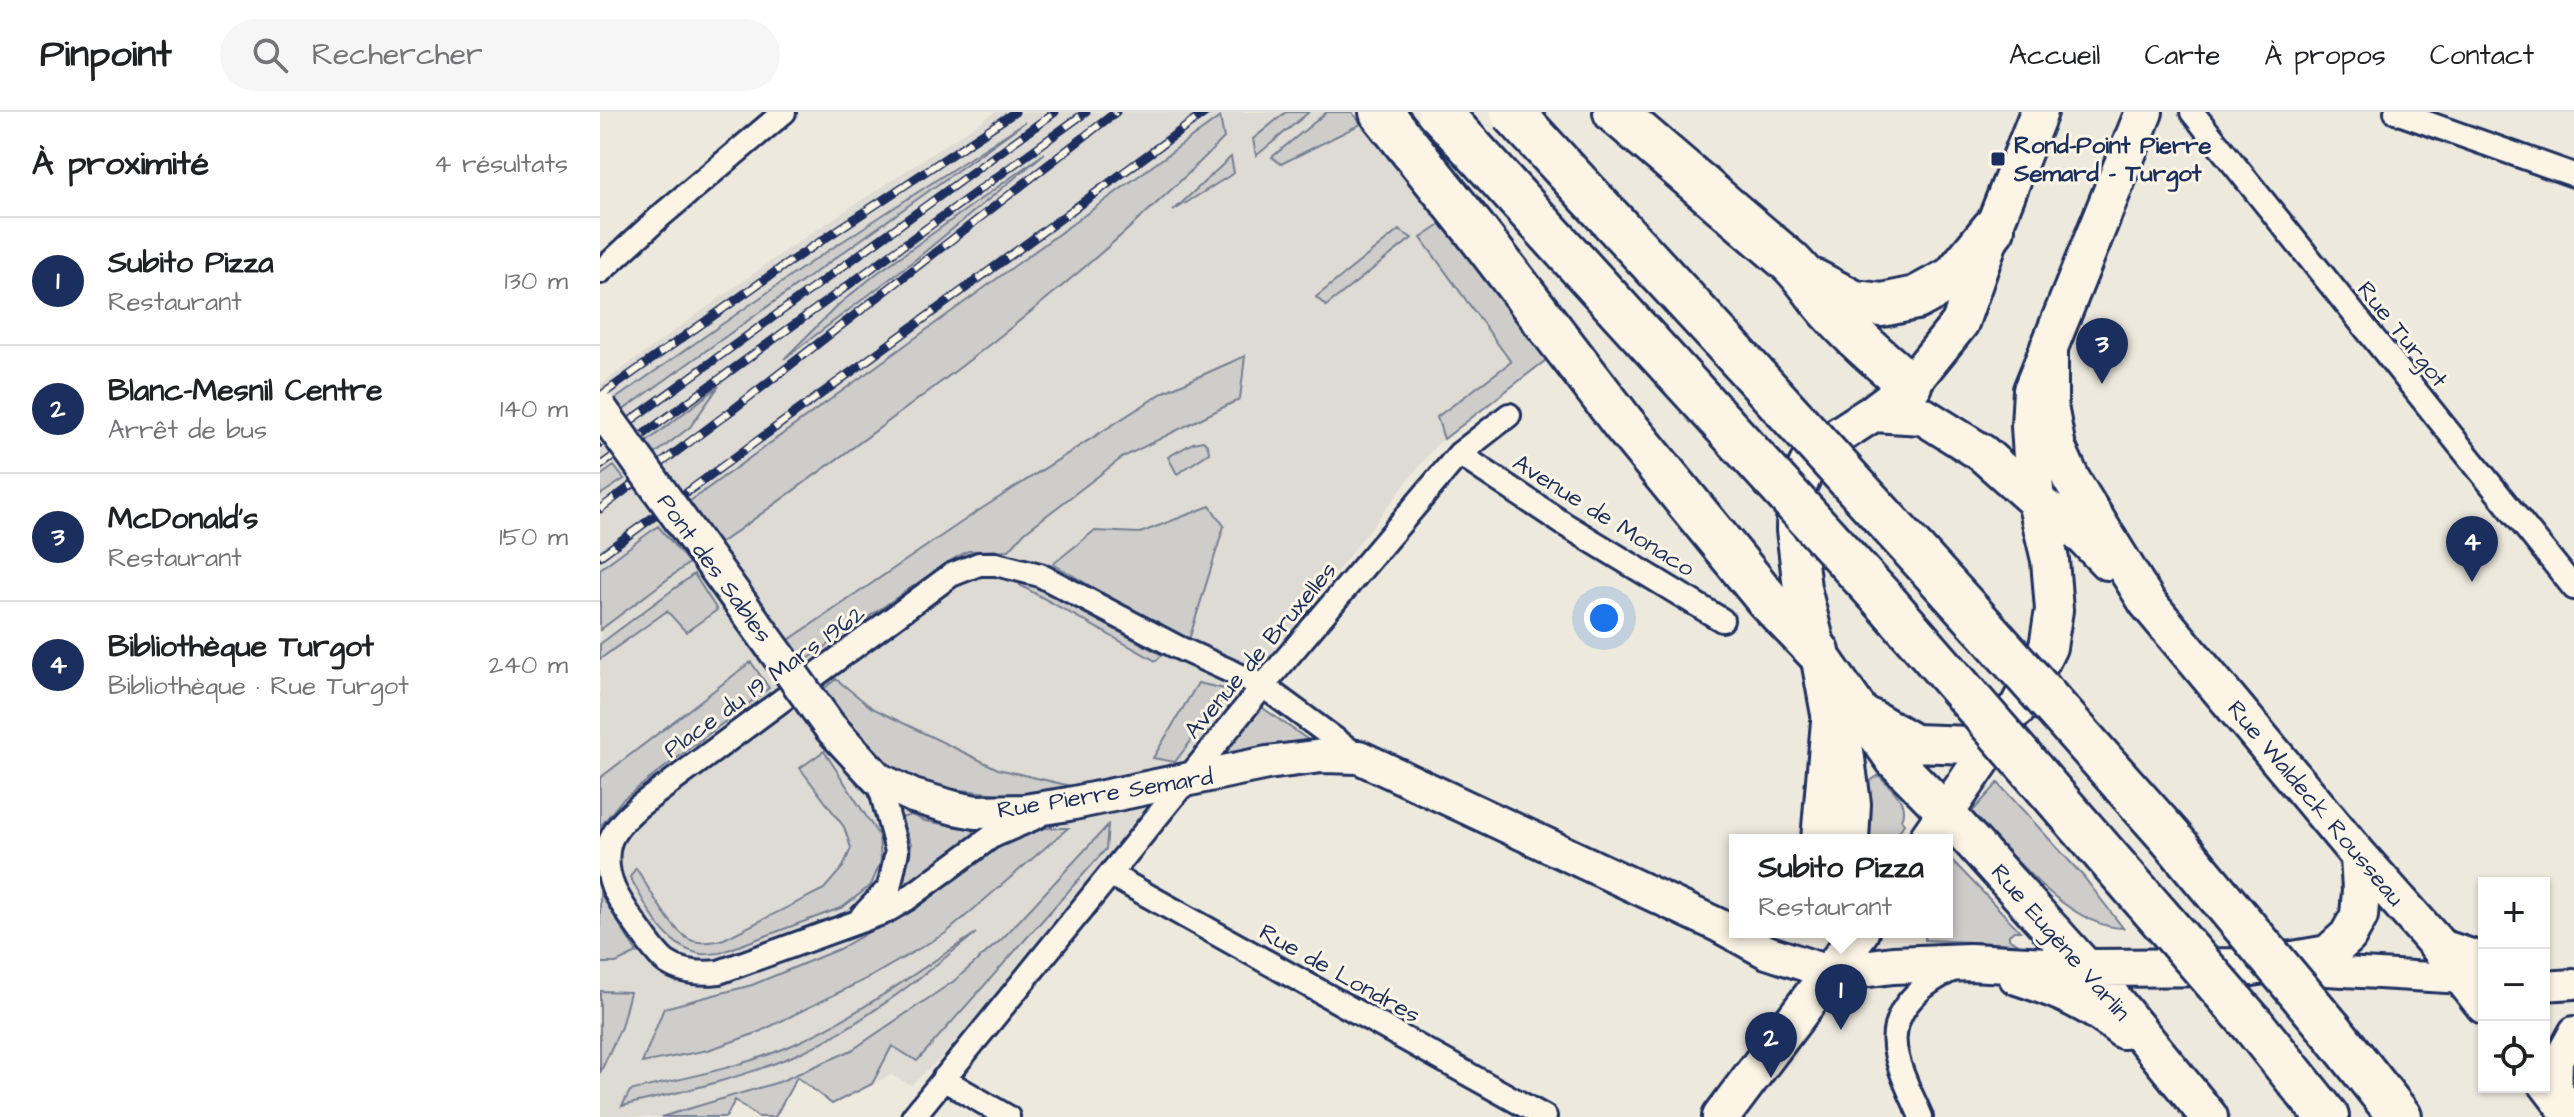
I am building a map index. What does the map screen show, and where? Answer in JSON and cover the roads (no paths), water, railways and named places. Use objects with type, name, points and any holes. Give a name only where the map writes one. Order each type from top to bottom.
[{"type":"highway","points":[[1381,112],[1623,423],[1767,599],[1818,652]]},
{"type":"highway","points":[[1439,112],[1890,607],[2254,1026],[2327,1117]]},
{"type":"highway","points":[[1512,112],[1736,355],[2169,836],[2400,1117]]},
{"type":"highway","points":[[1615,112],[1798,269],[1854,302],[1882,305],[1916,298],[1953,278],[1993,229]]},
{"type":"highway","points":[[1798,269],[1823,302],[1917,401]]},
{"type":"main road","points":[[1850,834],[1852,804],[1845,751],[1846,711],[1818,652],[1802,588],[1795,530],[1796,491],[1808,464],[1833,439],[1873,413],[1917,401],[1960,323],[2039,112]]},
{"type":"main road","points":[[1937,827],[2018,708],[2048,647],[2054,610],[2050,560],[2036,501],[2030,426],[2032,390],[2144,112]]},
{"type":"main road","name":"Rue Waldeck Rousseau","points":[[2049,347],[2049,406],[2057,448],[2071,479],[2147,602]]},
{"type":"main road","name":"Rue Waldeck Rousseau","points":[[1917,401],[2084,537],[2147,602],[2359,856],[2435,942],[2478,980]]},
{"type":"main road","name":"Pont des Sables","points":[[600,408],[830,727]]},
{"type":"main road","points":[[1846,711],[1914,743],[1970,745],[2018,708]]},
{"type":"main road","points":[[1819,834],[1846,711]]},
{"type":"main road","name":"Rue Eugène Varlin","points":[[1846,711],[1894,760],[1937,827]]},
{"type":"main road","name":"Rue Pierre Semard","points":[[830,727],[878,779],[913,796],[976,812],[1024,811],[1069,804],[1267,763],[1322,756],[1359,757],[1726,924]]},
{"type":"main road","name":"Rue Eugène Varlin","points":[[1953,842],[2086,968],[2209,1117]]},
{"type":"main road","points":[[1831,973],[1893,965],[1969,962],[2086,968],[2252,967],[2328,954],[2348,936],[2359,916],[2359,856]]},
{"type":"main road","name":"Rue Pierre Semard","points":[[1746,938],[1767,952],[1831,973]]},
{"type":"main road","points":[[1831,973],[1837,938]]},
{"type":"main road","points":[[1721,1117],[1856,938]]},
{"type":"main road","name":"Rue Eugène Varlin","points":[[1969,962],[2058,989],[2106,1016],[2164,1064]]},
{"type":"street","points":[[600,272],[663,214],[784,112]]},
{"type":"street","name":"Rue Turgot","points":[[2192,112],[2574,588]]},
{"type":"street","points":[[2396,112],[2574,175]]},
{"type":"street","name":"Avenue de Bruxelles","points":[[913,1117],[1263,686],[1459,454],[1509,415]]},
{"type":"street","name":"Avenue de Monaco","points":[[1459,454],[1564,524],[1722,620]]},
{"type":"street","name":"Place du 19 Mars 1962","points":[[1069,804],[991,837],[885,912],[719,972],[699,974],[668,963],[657,953],[614,888],[609,873],[610,842],[626,818],[639,806],[951,575],[979,564],[1009,566],[1040,575],[1177,647],[1263,686]]},
{"type":"street","name":"Rue Pierre Semard","points":[[1263,686],[1359,757]]},
{"type":"street","name":"Place du 19 Mars 1962","points":[[852,925],[889,888],[894,870],[897,851],[878,779]]},
{"type":"street","name":"Rue de Londres","points":[[1111,875],[1545,1117]]},
{"type":"street","points":[[1921,1117],[1896,1055],[1896,1031],[1902,1010],[1917,991],[1933,978],[1969,962]]},
{"type":"street","points":[[2252,967],[2478,981]]},
{"type":"street","points":[[2558,1097],[2558,1060],[2574,1031]]},
{"type":"street","points":[[943,1079],[1008,1117]]},
{"type":"railway","points":[[600,396],[785,265],[1015,112]]},
{"type":"railway","points":[[600,443],[1055,112]]},
{"type":"railway","points":[[600,466],[1086,112]]},
{"type":"railway","points":[[600,509],[1116,112]]},
{"type":"railway","points":[[600,556],[1206,112]]},
{"type":"place","name":"Rond-Point Pierre Semard - Turgot","points":[[1998,159]]},
{"type":"place","name":"McDonald's","points":[[2102,384]]},
{"type":"place","name":"Bibliothèque Turgot","points":[[2472,582]]},
{"type":"place","name":"Subito Pizza","points":[[1841,1030]]},
{"type":"place","name":"Blanc-Mesnil Centre","points":[[1771,1078]]}]
